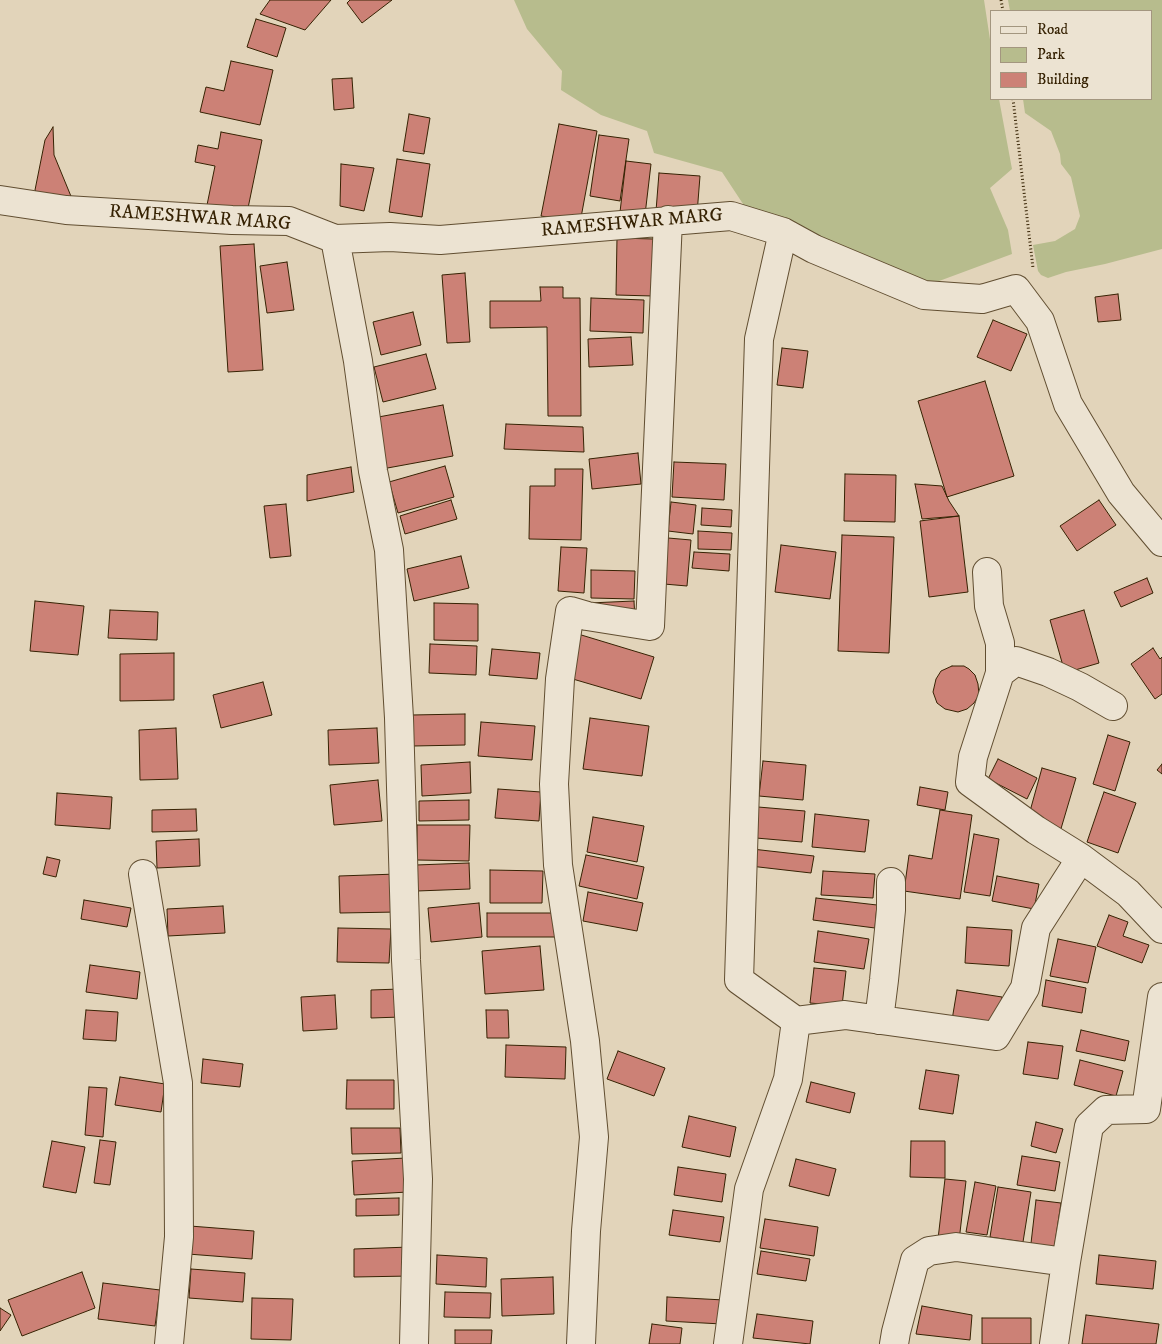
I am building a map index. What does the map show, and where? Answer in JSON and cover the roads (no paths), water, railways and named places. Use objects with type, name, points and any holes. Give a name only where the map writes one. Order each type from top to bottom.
[{"type":"street","name":"RAMESHWAR MARG","points":[[0,200],[66,210],[232,220],[289,221],[335,239],[390,237],[440,240],[731,216],[783,232],[814,249],[924,295],[982,298],[1016,289],[1040,321],[1068,404],[1121,492],[1162,542]]},
{"type":"street","points":[[581,1344],[586,1232],[594,1137],[585,1042],[558,866],[554,784],[560,679],[570,611],[587,616],[650,626],[668,220]]},
{"type":"street","points":[[783,232],[759,339],[739,980],[796,1021],[845,1015],[996,1036],[1025,988],[1036,928],[1081,858]]},
{"type":"street","points":[[335,239],[358,361],[373,471],[388,550],[398,718],[406,960],[418,1178],[414,1344]]},
{"type":"street","points":[[987,572],[989,606],[1000,643],[1000,673],[973,757],[970,782],[1036,830],[1081,858],[1128,893],[1162,929]]},
{"type":"street","points":[[1000,673],[1016,662],[1048,672],[1080,687],[1113,706]]},
{"type":"street","points":[[142,874],[178,1082],[179,1237],[169,1344]]},
{"type":"street","points":[[879,1020],[891,910],[891,882]]},
{"type":"street","points":[[1054,1344],[1089,1126],[1106,1110],[1146,1109],[1162,997]]},
{"type":"street","points":[[728,1344],[749,1189],[788,1079],[796,1021]]},
{"type":"street","points":[[894,1344],[915,1260],[929,1251],[956,1247],[1066,1262]]}]
